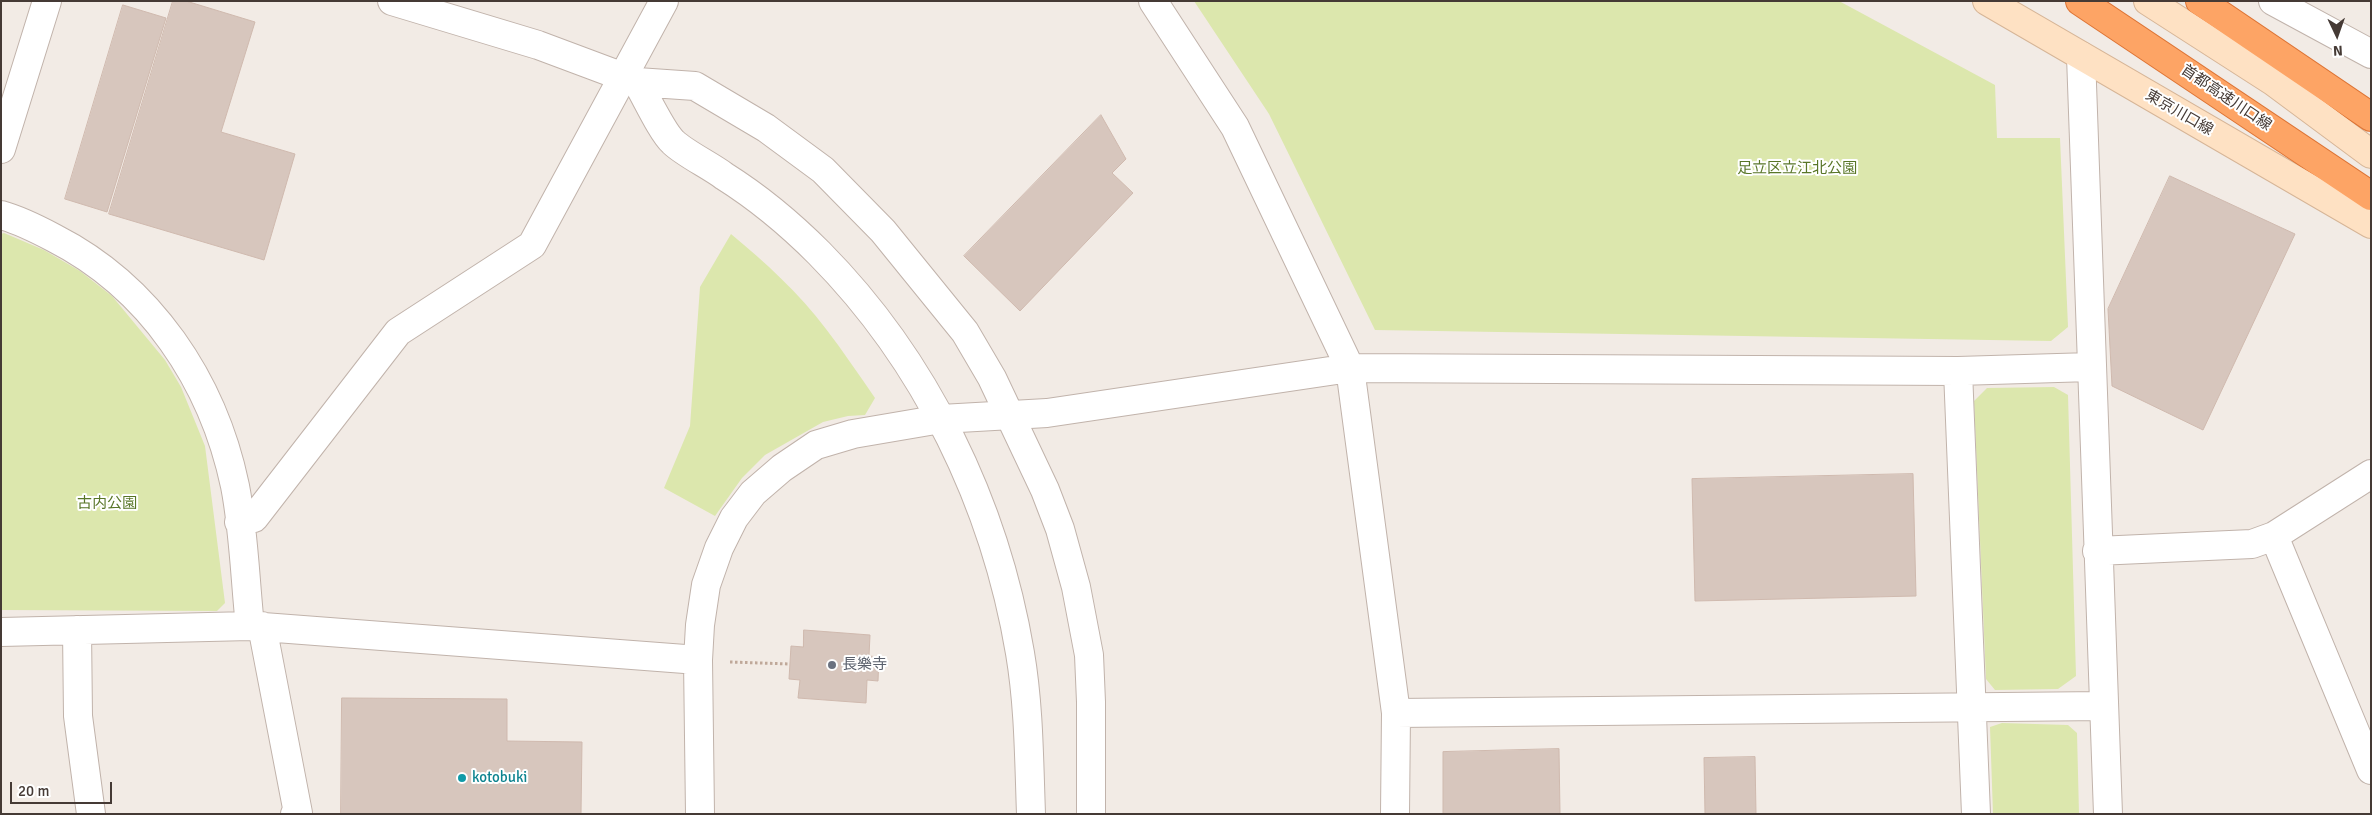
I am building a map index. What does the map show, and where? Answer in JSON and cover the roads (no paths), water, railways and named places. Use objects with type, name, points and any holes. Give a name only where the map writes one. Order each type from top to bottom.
[{"type":"highway","name":"首都高速川口線","points":[[2080,1],[2371,196]]},
{"type":"highway","points":[[2200,1],[2371,117]]},
{"type":"main road","name":"東京川口線","points":[[1986,1],[2371,224]]},
{"type":"main road","points":[[2148,1],[2274,82],[2371,154]]},
{"type":"street","points":[[1,149],[47,1]]},
{"type":"street","points":[[392,1],[538,45],[630,80],[695,86],[766,128],[823,170],[883,231],[966,332],[1010,415],[1045,490],[1060,529],[1076,587],[1088,655],[1092,702],[1091,814]]},
{"type":"street","points":[[240,522],[254,518],[398,332],[532,245],[630,80],[664,1]]},
{"type":"street","points":[[1153,1],[1235,127],[1350,368],[1396,713],[1396,814]]},
{"type":"street","points":[[2273,1],[2371,54]]},
{"type":"street","points":[[2081,56],[2097,551],[2108,814]]},
{"type":"street","points":[[630,80],[673,142],[777,214],[820,254],[856,295],[909,365],[941,419],[966,470],[991,535],[1009,599],[1020,654],[1027,715],[1031,814]]},
{"type":"street","points":[[1,215],[37,229],[74,248],[99,264],[146,306],[185,360],[203,392],[216,422],[235,486],[256,626],[298,813],[295,814]]},
{"type":"street","points":[[700,814],[698,660],[700,625],[706,586],[719,548],[734,518],[753,493],[782,468],[816,445],[853,434],[941,419],[1047,413],[1350,368],[1958,371],[2091,367]]},
{"type":"street","points":[[1958,371],[1976,814]]},
{"type":"street","points":[[2097,551],[2252,544],[2274,536],[2371,474]]},
{"type":"street","points":[[2274,536],[2371,770]]},
{"type":"street","points":[[1,632],[256,626],[698,660]]},
{"type":"street","points":[[77,630],[78,716],[91,814]]},
{"type":"street","points":[[1396,713],[2104,706]]},
{"type":"place","name":"長樂寺","points":[[832,665]]},
{"type":"place","name":"kotobuki","points":[[462,778]]},
{"type":"park label","name":"足立区立江北公園","points":[[1797,169]]},
{"type":"park label","name":"古内公園","points":[[107,504]]}]
